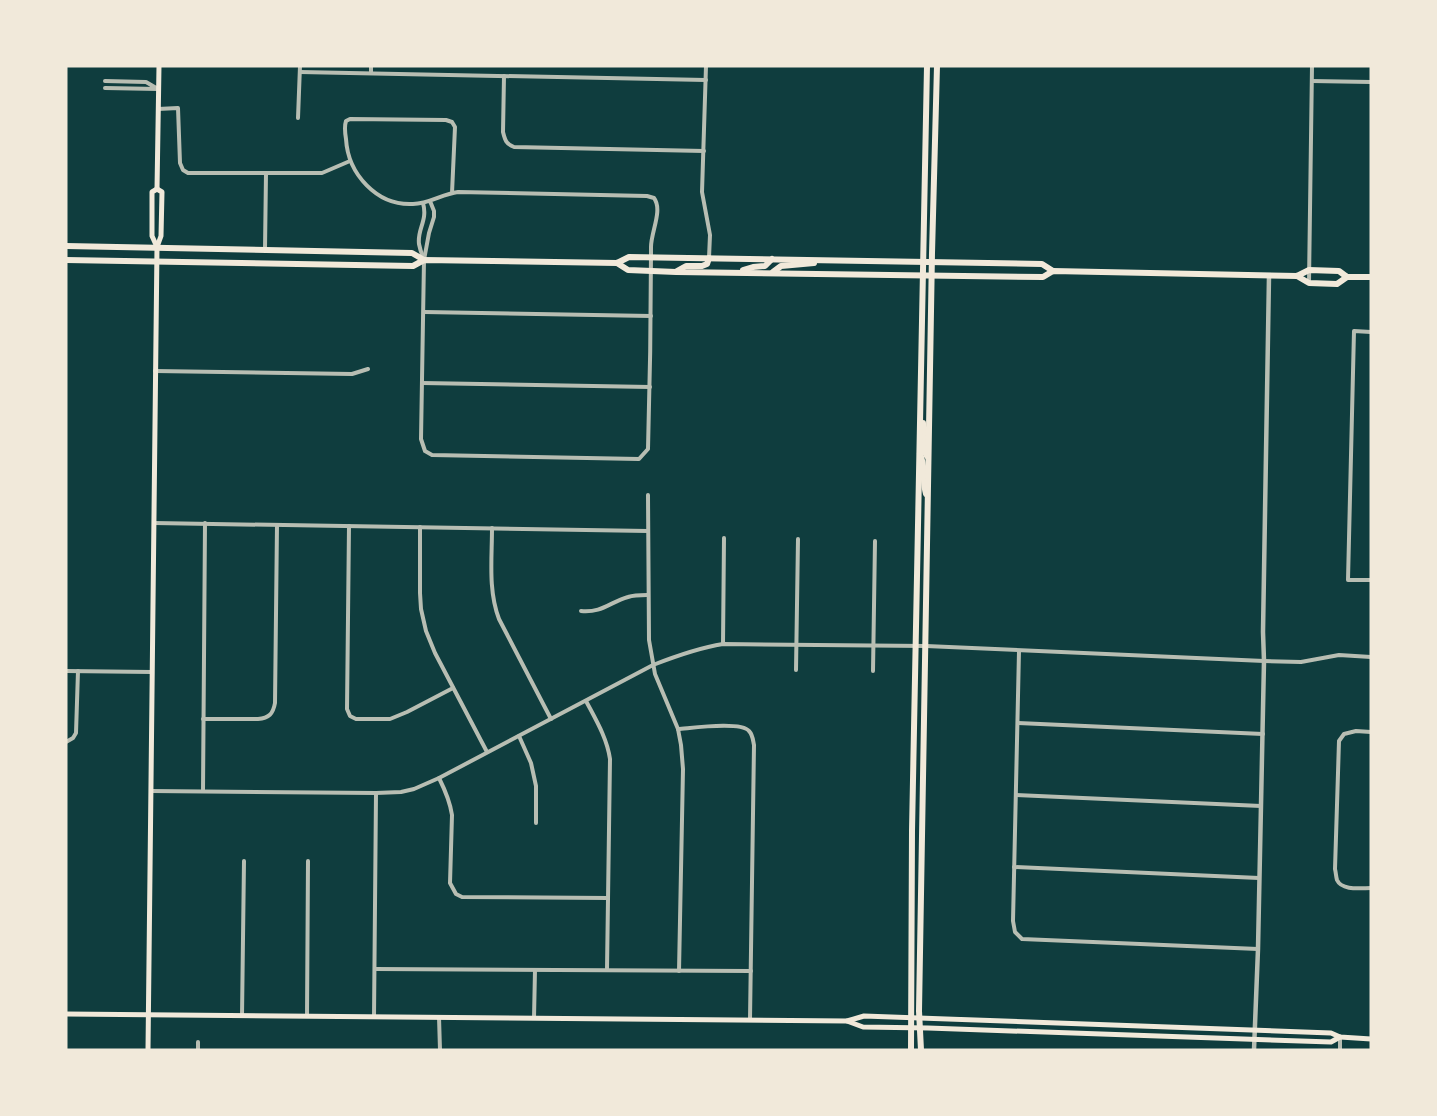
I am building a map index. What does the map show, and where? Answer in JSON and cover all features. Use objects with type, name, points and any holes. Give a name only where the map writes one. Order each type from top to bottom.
[{"type":"main road","points":[[157,189],[159,66]]},
{"type":"main road","points":[[911,1050],[915,646],[927,66]]},
{"type":"main road","points":[[921,1050],[919,1017],[922,831],[937,66]]},
{"type":"main road","points":[[926,83],[937,84]]},
{"type":"main road","points":[[148,1050],[157,247],[161,236],[162,192],[157,189]]},
{"type":"main road","points":[[157,189],[152,192],[152,236],[157,247]]},
{"type":"main road","points":[[66,246],[411,253],[424,260],[617,263],[629,257],[1042,264],[1053,271],[1269,276],[1297,276],[1309,270],[1339,271],[1347,277]]},
{"type":"main road","points":[[327,250],[327,264]]},
{"type":"main road","points":[[676,272],[686,266],[707,264],[709,258]]},
{"type":"main road","points":[[735,272],[765,266],[772,259]]},
{"type":"main road","points":[[66,260],[413,266],[424,260]]},
{"type":"main road","points":[[772,272],[781,266],[810,264],[822,260]]},
{"type":"main road","points":[[617,263],[628,270],[676,272],[1043,277],[1053,271]]},
{"type":"main road","points":[[1297,276],[1309,283],[1337,284],[1347,277],[1371,277]]},
{"type":"main road","points":[[920,417],[924,430],[924,453],[929,459]]},
{"type":"main road","points":[[919,450],[924,464],[924,487],[928,497]]},
{"type":"main road","points":[[912,831],[922,831]]},
{"type":"main road","points":[[66,1014],[847,1021],[864,1016],[919,1017],[1331,1033],[1340,1038]]},
{"type":"main road","points":[[847,1021],[863,1027],[1331,1042],[1340,1038],[1371,1039]]},
{"type":"street","points":[[298,118],[300,66]]},
{"type":"street","points":[[371,66],[371,73]]},
{"type":"street","points":[[706,66],[702,192],[710,235],[709,258]]},
{"type":"street","points":[[1309,283],[1312,66]]},
{"type":"street","points":[[300,72],[706,80]]},
{"type":"street","points":[[504,76],[503,132],[508,145],[514,147],[704,151]]},
{"type":"street","points":[[105,81],[146,82],[158,89]]},
{"type":"street","points":[[1312,81],[1371,82]]},
{"type":"street","points":[[105,88],[158,89]]},
{"type":"street","points":[[158,109],[178,108],[180,163],[183,170],[188,173],[322,173],[350,161]]},
{"type":"street","points":[[430,201],[434,217],[424,260],[421,439],[425,450],[432,455],[639,459],[648,450],[651,243],[657,201],[654,198],[572,194],[447,193],[423,203],[402,204],[376,194],[365,183],[350,161],[346,149],[346,121],[350,119],[446,120],[452,122],[455,127],[452,193]]},
{"type":"street","points":[[265,249],[266,173]]},
{"type":"street","points":[[423,203],[425,212],[419,246],[424,260]]},
{"type":"street","points":[[1254,1050],[1263,734],[1269,276]]},
{"type":"street","points":[[424,312],[651,316]]},
{"type":"street","points":[[1371,332],[1354,331],[1348,580],[1371,580]]},
{"type":"street","points":[[155,371],[352,374],[368,369]]},
{"type":"street","points":[[422,383],[650,387]]},
{"type":"street","points":[[648,495],[649,640],[655,674],[678,729],[681,745],[679,971]]},
{"type":"street","points":[[153,523],[648,531]]},
{"type":"street","points":[[203,792],[205,523]]},
{"type":"street","points":[[203,719],[266,718],[274,710],[277,525]]},
{"type":"street","points":[[349,526],[347,709],[350,716],[356,719],[390,719],[453,688]]},
{"type":"street","points":[[420,527],[421,609],[426,630],[435,653],[487,752]]},
{"type":"street","points":[[492,528],[493,603],[499,620],[551,719]]},
{"type":"street","points":[[723,644],[724,537]]},
{"type":"street","points":[[796,670],[798,539]]},
{"type":"street","points":[[873,671],[875,540]]},
{"type":"street","points":[[581,611],[591,612],[627,597],[647,595]]},
{"type":"street","points":[[151,791],[376,793],[414,789],[653,665],[692,650],[723,644],[926,646],[1301,662],[1339,655],[1371,657]]},
{"type":"street","points":[[1019,651],[1013,921],[1018,936],[1022,939],[1258,949]]},
{"type":"street","points":[[66,671],[152,672]]},
{"type":"street","points":[[66,742],[76,733],[78,671]]},
{"type":"street","points":[[586,700],[609,748],[610,759],[607,970]]},
{"type":"street","points":[[1017,723],[1263,734]]},
{"type":"street","points":[[678,729],[734,726],[745,728],[752,736],[754,745],[750,1020]]},
{"type":"street","points":[[1371,732],[1356,731],[1344,734],[1339,741],[1335,869],[1337,881],[1341,885],[1371,888]]},
{"type":"street","points":[[519,736],[531,763],[536,786],[536,823]]},
{"type":"street","points":[[439,778],[446,791],[452,815],[450,883],[456,894],[462,897],[608,898]]},
{"type":"street","points":[[374,1017],[376,793]]},
{"type":"street","points":[[1016,795],[1261,806]]},
{"type":"street","points":[[242,1016],[244,861]]},
{"type":"street","points":[[307,1016],[308,861]]},
{"type":"street","points":[[1014,867],[1259,878]]},
{"type":"street","points":[[375,969],[751,972]]},
{"type":"street","points":[[534,1018],[535,970]]},
{"type":"street","points":[[439,1017],[440,1050]]},
{"type":"street","points":[[1340,1038],[1340,1050]]},
{"type":"street","points":[[198,1042],[198,1050]]}]
